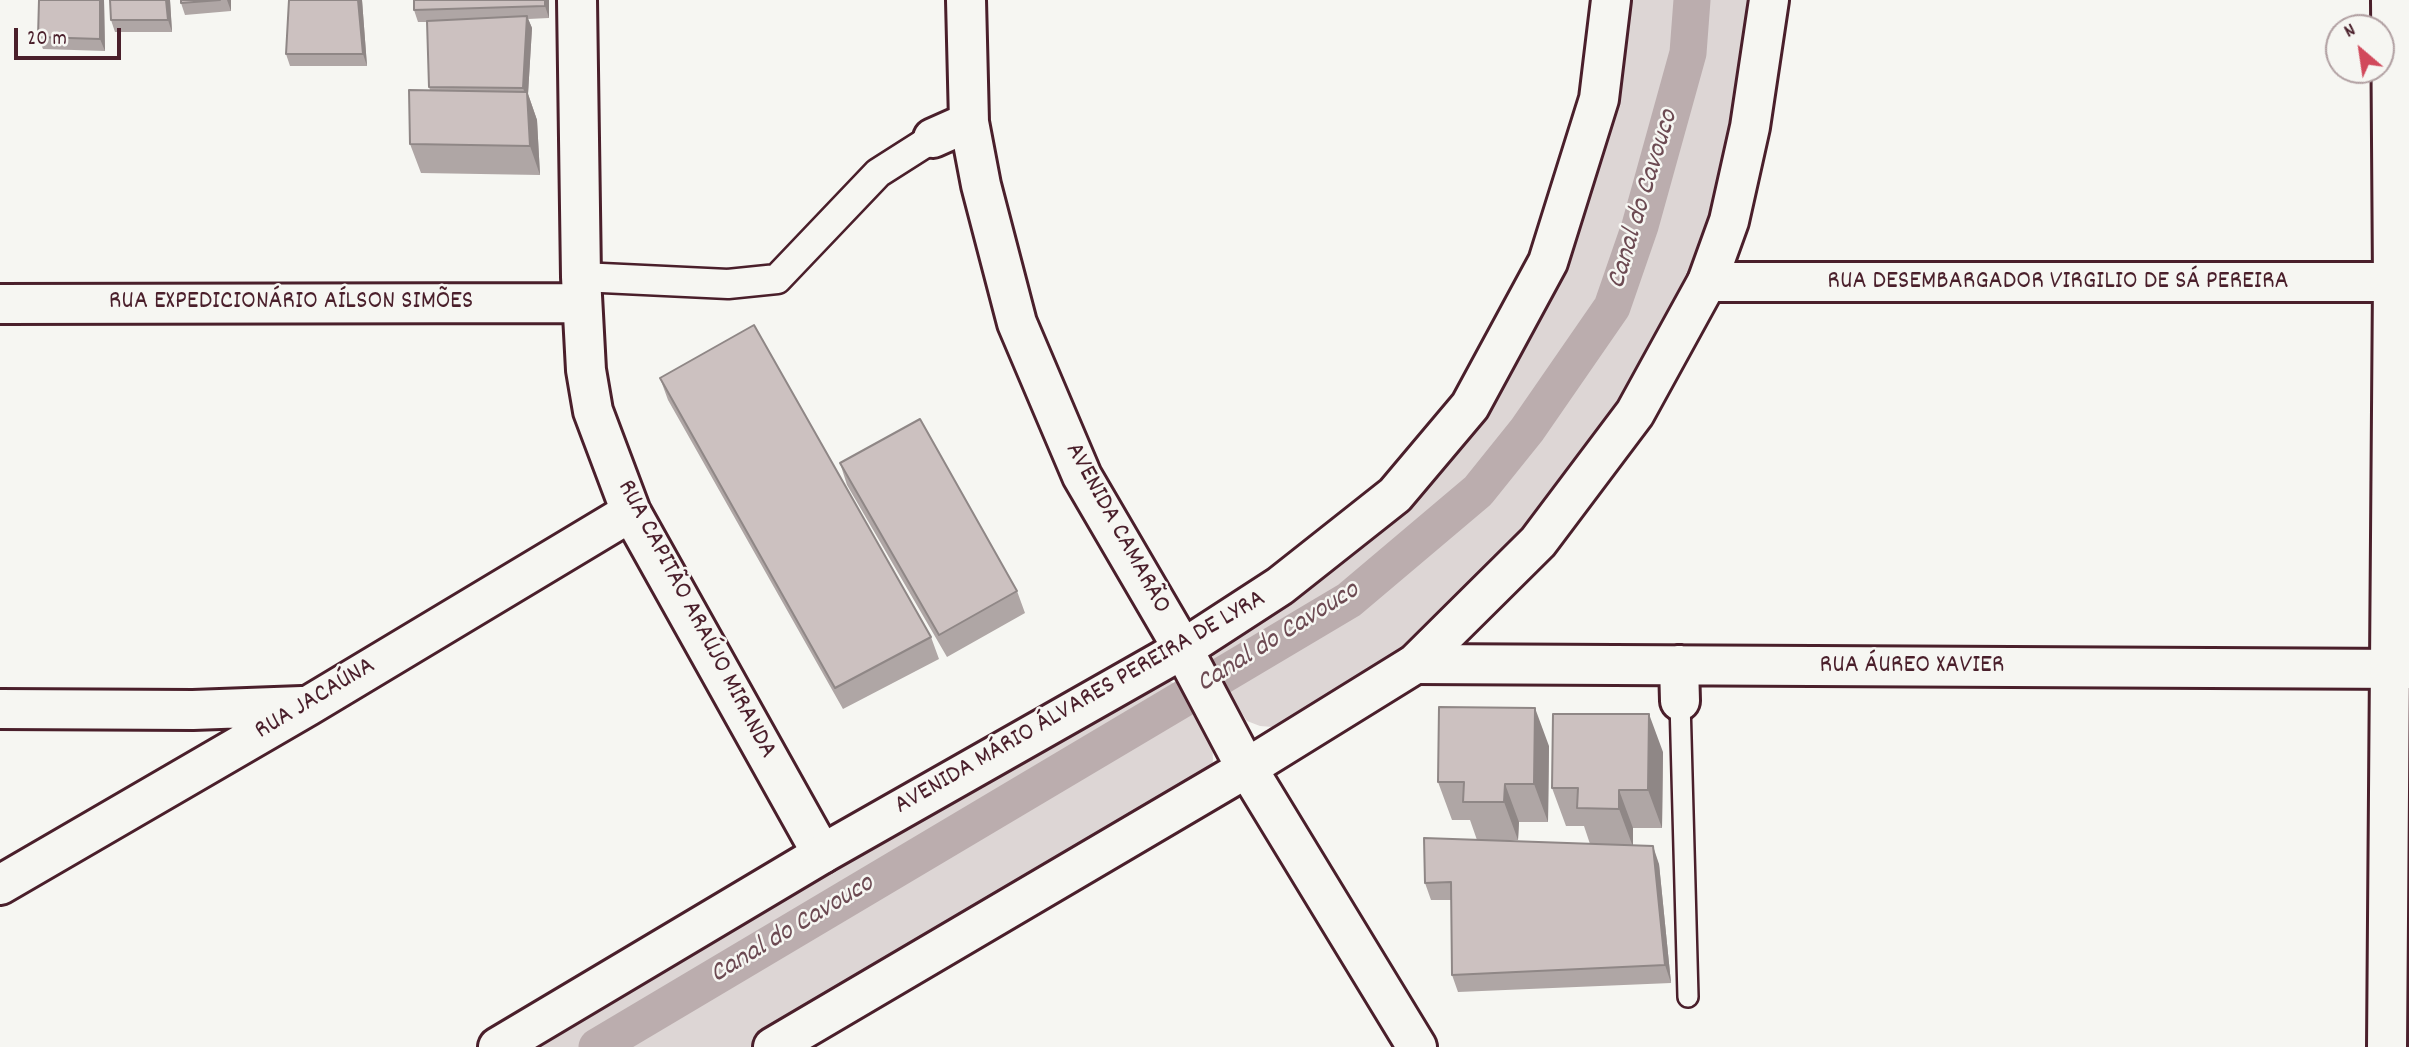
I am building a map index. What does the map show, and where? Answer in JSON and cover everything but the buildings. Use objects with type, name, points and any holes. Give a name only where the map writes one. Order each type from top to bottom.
[{"type":"street","name":"RUA CAPITÃO ARAÚJO MIRANDA","points":[[578,0],[582,290],[586,370],[593,411],[631,512],[822,854]]},
{"type":"street","name":"AVENIDA CAMARÃO","points":[[966,0],[969,122],[981,185],[1017,323],[1082,476],[1188,658],[1242,760],[1417,1047]]},
{"type":"street","name":"AVENIDA MÁRIO ÁLVARES PEREIRA DE LYRA","points":[[498,1047],[822,854],[1188,658],[1395,495],[1470,406],[1548,262],[1599,99],[1611,0]]},
{"type":"street","points":[[773,1047],[1242,760],[1415,664],[1538,542],[1635,413],[1707,282],[1729,221],[1750,127],[1769,0]]},
{"type":"street","points":[[2387,1047],[2399,669],[2401,282],[2391,0]]},
{"type":"street","points":[[582,290],[728,284],[777,279],[878,173],[933,138],[969,122]]},
{"type":"street","name":"RUA DESEMBARGADOR VIRGILIO DE SÁ PEREIRA","points":[[1707,282],[2401,282]]},
{"type":"street","name":"RUA EXPEDICIONÁRIO AÍLSON SIMÕES","points":[[0,304],[582,290]]},
{"type":"street","name":"RUA JACAÚNA","points":[[0,885],[308,706],[631,512]]},
{"type":"street","name":"RUA ÁUREO XAVIER","points":[[1415,664],[1680,683],[2399,669]]},
{"type":"street","points":[[0,709],[193,710],[308,706]]},
{"type":"lane","points":[[1680,683],[1688,997]]},
{"type":"shaded area","points":[[1617,0],[1757,0],[1731,151],[1699,248],[1658,346],[1594,456],[1394,666],[1285,728],[1260,726],[1247,721],[1213,668],[1212,651],[1484,396]]},
{"type":"shaded area","points":[[1166,679],[1187,695],[1203,718],[1212,745],[1212,771],[750,1047],[508,1047]]},
{"type":"waterway","name":"Canal do Cavouco","points":[[597,1047],[1349,600],[1478,491],[1527,430],[1612,307],[1640,226],[1688,53],[1692,0]]}]
